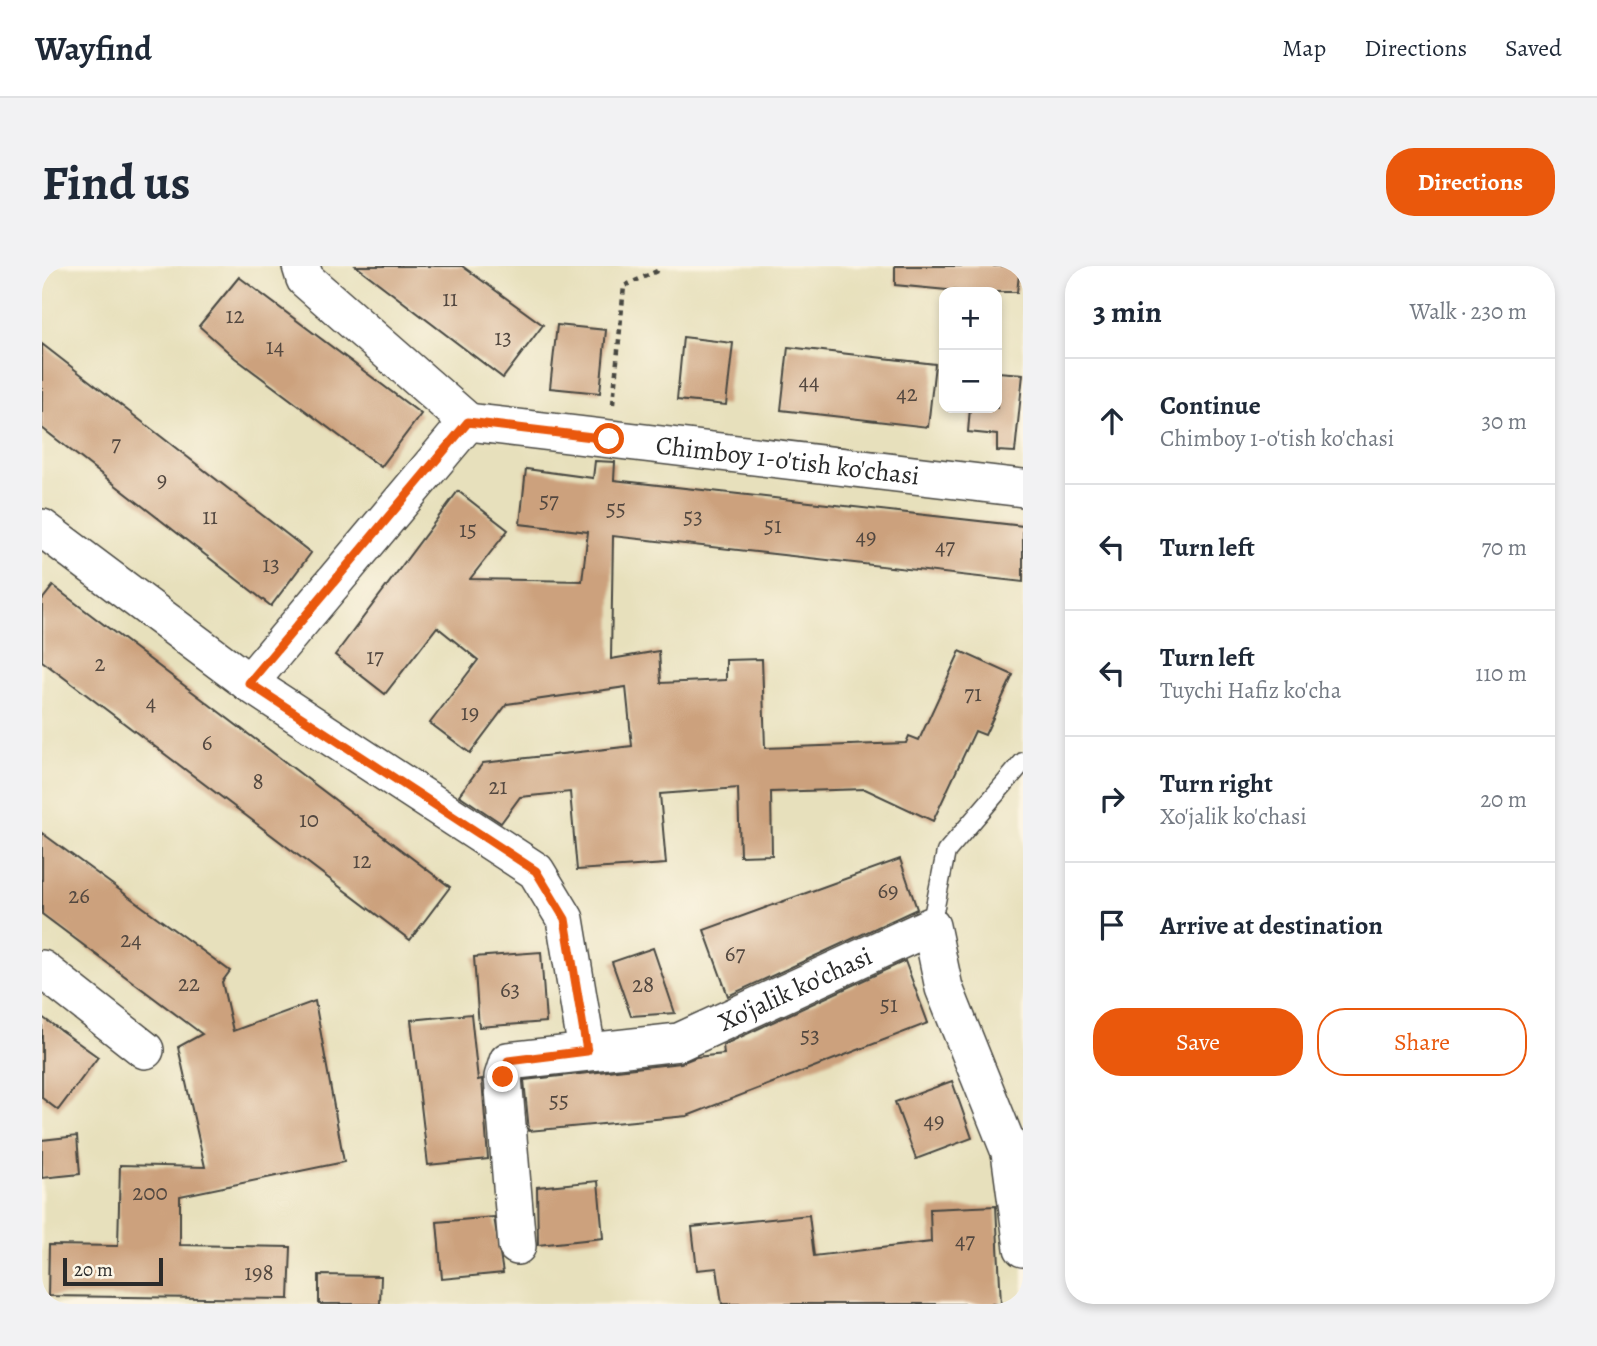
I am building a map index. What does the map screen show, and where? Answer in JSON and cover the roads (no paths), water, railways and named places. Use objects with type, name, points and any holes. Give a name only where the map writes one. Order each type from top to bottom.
[{"type":"street","points":[[249,683],[468,422],[304,279],[301,266]]},
{"type":"street","name":"Chimboy 1-o'tish ko'chasi","points":[[468,422],[1023,488]]},
{"type":"street","points":[[42,528],[249,683],[536,871],[565,919],[587,1051]]},
{"type":"street","points":[[930,926],[944,988],[1010,1152],[1023,1248]]},
{"type":"street","name":"Xo'jalik ko'chasi","points":[[517,1246],[503,1077],[508,1061],[679,1042],[930,926]]},
{"type":"street","points":[[42,969],[145,1050]]},
{"type":"lane","points":[[930,926],[946,852],[1023,762]]}]
